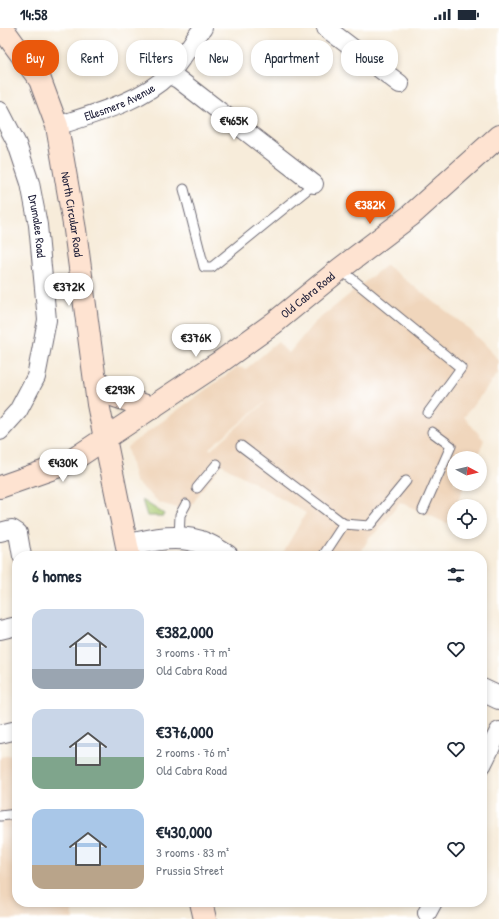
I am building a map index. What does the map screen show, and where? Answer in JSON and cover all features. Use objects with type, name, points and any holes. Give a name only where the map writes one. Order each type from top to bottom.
[{"type":"main road","name":"North Circular Road","points":[[2,28],[40,80],[56,126],[75,230],[95,379],[105,438],[128,551]]},
{"type":"main road","name":"Old Cabra Road","points":[[0,487],[68,463],[152,408],[274,323],[340,269],[410,216],[499,136]]},
{"type":"main road","points":[[95,379],[115,396],[152,408]]},
{"type":"main road","points":[[202,907],[205,919]]},
{"type":"street","name":"Ellesmere Avenue","points":[[187,49],[203,28]]},
{"type":"street","points":[[326,28],[400,84]]},
{"type":"street","name":"Ellesmere Avenue","points":[[56,126],[114,106],[150,90],[166,76]]},
{"type":"street","points":[[172,76],[178,79],[314,184]]},
{"type":"street","name":"Drumalee Road","points":[[0,113],[17,144],[30,183],[38,225],[47,320],[36,377],[18,411],[0,431]]},
{"type":"street","points":[[0,532],[12,529],[18,532],[21,551]]},
{"type":"street","points":[[128,551],[151,540],[179,538],[206,544],[218,551]]},
{"type":"street","points":[[0,630],[12,627]]},
{"type":"street","points":[[487,692],[499,698]]},
{"type":"street","points":[[487,754],[499,730]]},
{"type":"street","points":[[0,734],[12,731]]},
{"type":"lane","points":[[184,189],[204,267],[212,267],[314,184]]},
{"type":"lane","points":[[340,269],[461,368],[428,413]]},
{"type":"lane","points":[[423,510],[451,446],[432,432]]},
{"type":"lane","points":[[241,446],[344,524],[369,526],[406,481]]},
{"type":"lane","points":[[197,488],[217,464]]},
{"type":"lane","points":[[179,538],[180,515],[186,504]]},
{"type":"lane","points":[[326,551],[344,524]]},
{"type":"lane","points":[[0,816],[12,815]]},
{"type":"shaded area","points":[[386,265],[467,327],[499,360],[499,372],[464,417],[484,440],[480,451],[447,451],[447,491],[462,491],[459,499],[447,499],[447,524],[400,502],[377,532],[370,536],[362,551],[284,551],[306,513],[221,464],[188,511],[160,503],[135,481],[127,447],[237,367],[246,369],[278,342],[289,353],[314,323]],"holes":[[[264,403],[211,450],[209,448]]]},
{"type":"shaded area","points":[[12,755],[12,907],[71,907],[74,919],[0,919],[0,757]]},
{"type":"green space","points":[[142,500],[164,514],[163,516],[147,516]]}]
